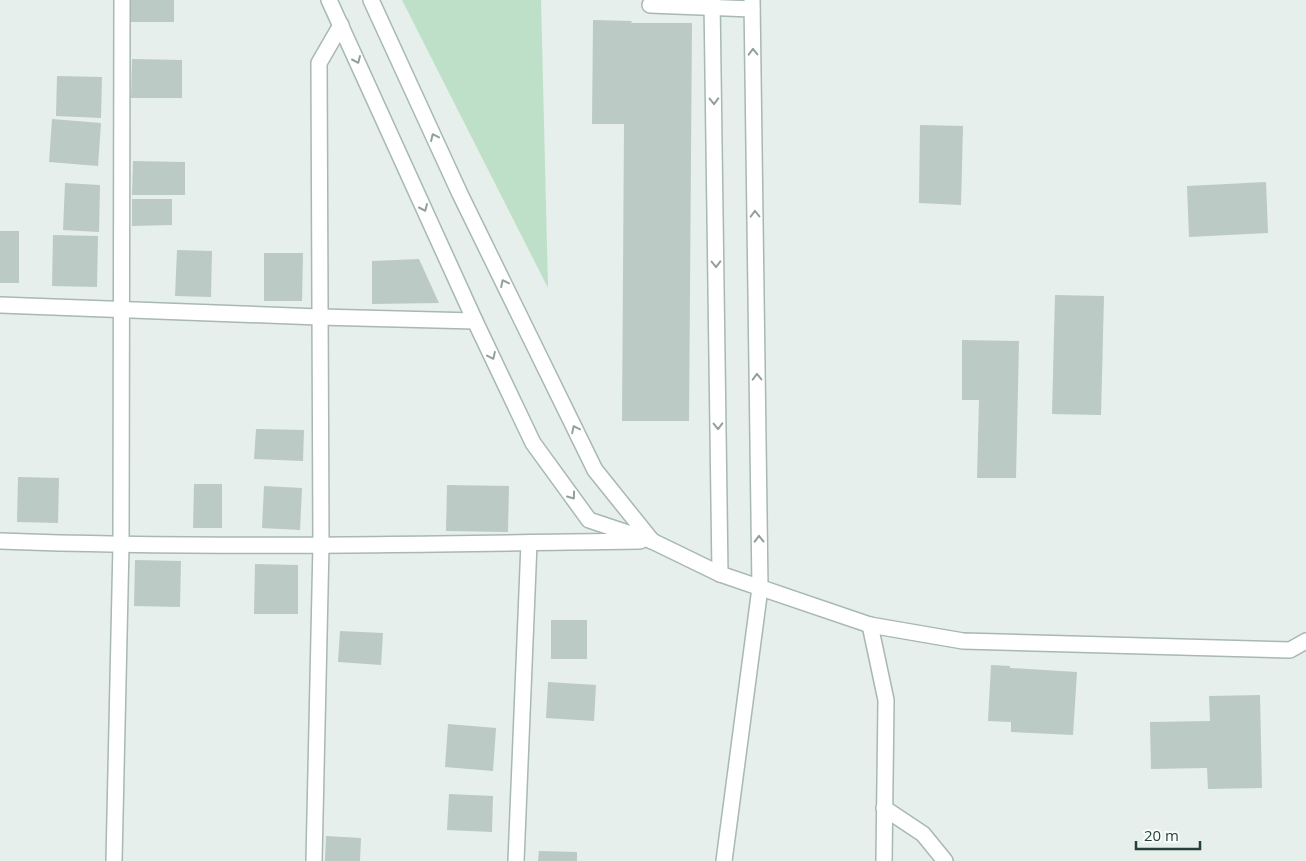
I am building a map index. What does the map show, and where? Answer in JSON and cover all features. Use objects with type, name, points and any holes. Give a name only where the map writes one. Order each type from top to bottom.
[{"type":"street","points":[[114,861],[121,545],[122,0]]},
{"type":"street","points":[[329,0],[475,321],[534,443],[590,520],[652,541],[720,574],[870,625],[963,641],[1290,650],[1306,642]]},
{"type":"street","points":[[371,0],[460,194],[595,470],[652,541]]},
{"type":"street","points":[[650,4],[752,5],[760,588],[724,861]]},
{"type":"street","points":[[712,4],[720,574]]},
{"type":"street","points":[[314,861],[321,545],[319,63],[341,25]]},
{"type":"street","points":[[0,305],[475,321]]},
{"type":"street","points":[[0,541],[121,545],[321,545],[652,541]]},
{"type":"street","points":[[516,861],[529,543]]},
{"type":"street","points":[[870,625],[886,700],[884,861]]},
{"type":"street","points":[[884,808],[923,834],[946,861]]},
{"type":"green space","points":[[402,0],[541,0],[548,288]]},
{"type":"building","points":[[130,0],[174,0],[174,22],[130,22]]},
{"type":"building","points":[[593,20],[632,21],[631,23],[692,23],[689,421],[622,421],[624,124],[592,124]]},
{"type":"building","points":[[132,59],[182,60],[182,98],[131,98]]},
{"type":"building","points":[[57,76],[102,77],[101,118],[56,116]]},
{"type":"building","points":[[52,119],[101,123],[98,166],[49,162]]},
{"type":"building","points":[[920,125],[963,126],[961,205],[919,203]]},
{"type":"building","points":[[133,161],[185,162],[185,195],[132,195]]},
{"type":"building","points":[[1266,182],[1268,233],[1189,237],[1187,186]]},
{"type":"building","points":[[65,183],[100,185],[99,232],[63,230]]},
{"type":"building","points":[[132,199],[172,199],[172,225],[132,226]]},
{"type":"building","points":[[0,231],[19,231],[19,283],[0,283]]},
{"type":"building","points":[[53,235],[98,236],[97,287],[52,286]]},
{"type":"building","points":[[177,250],[212,251],[211,297],[175,296]]},
{"type":"building","points":[[264,253],[303,253],[302,301],[264,301]]},
{"type":"building","points":[[419,259],[439,303],[372,304],[372,261]]},
{"type":"building","points":[[1055,295],[1104,296],[1101,415],[1052,414]]},
{"type":"building","points":[[962,340],[1019,341],[1016,478],[977,478],[979,400],[962,400]]},
{"type":"building","points":[[256,429],[304,430],[303,461],[254,459]]},
{"type":"building","points":[[18,477],[59,478],[58,523],[17,522]]},
{"type":"building","points":[[194,484],[222,484],[222,528],[193,528]]},
{"type":"building","points":[[447,485],[509,486],[508,532],[446,531]]},
{"type":"building","points":[[264,486],[302,488],[300,530],[262,528]]},
{"type":"building","points":[[135,560],[181,561],[180,607],[134,606]]},
{"type":"building","points":[[255,564],[298,565],[298,614],[254,614]]},
{"type":"building","points":[[551,620],[587,620],[587,659],[551,659]]},
{"type":"building","points":[[340,631],[383,633],[381,665],[338,662]]},
{"type":"building","points":[[991,665],[1077,672],[1073,735],[1011,732],[1011,722],[988,721]]},
{"type":"building","points":[[548,682],[596,685],[594,721],[546,718]]},
{"type":"building","points":[[1260,695],[1262,788],[1208,789],[1207,768],[1151,769],[1150,722],[1210,721],[1209,696]]},
{"type":"building","points":[[448,724],[496,728],[493,771],[445,767]]},
{"type":"building","points":[[449,794],[493,796],[492,832],[447,830]]},
{"type":"building","points":[[326,836],[361,838],[360,861],[325,861]]},
{"type":"building","points":[[539,851],[577,852],[577,861],[538,861]]}]
